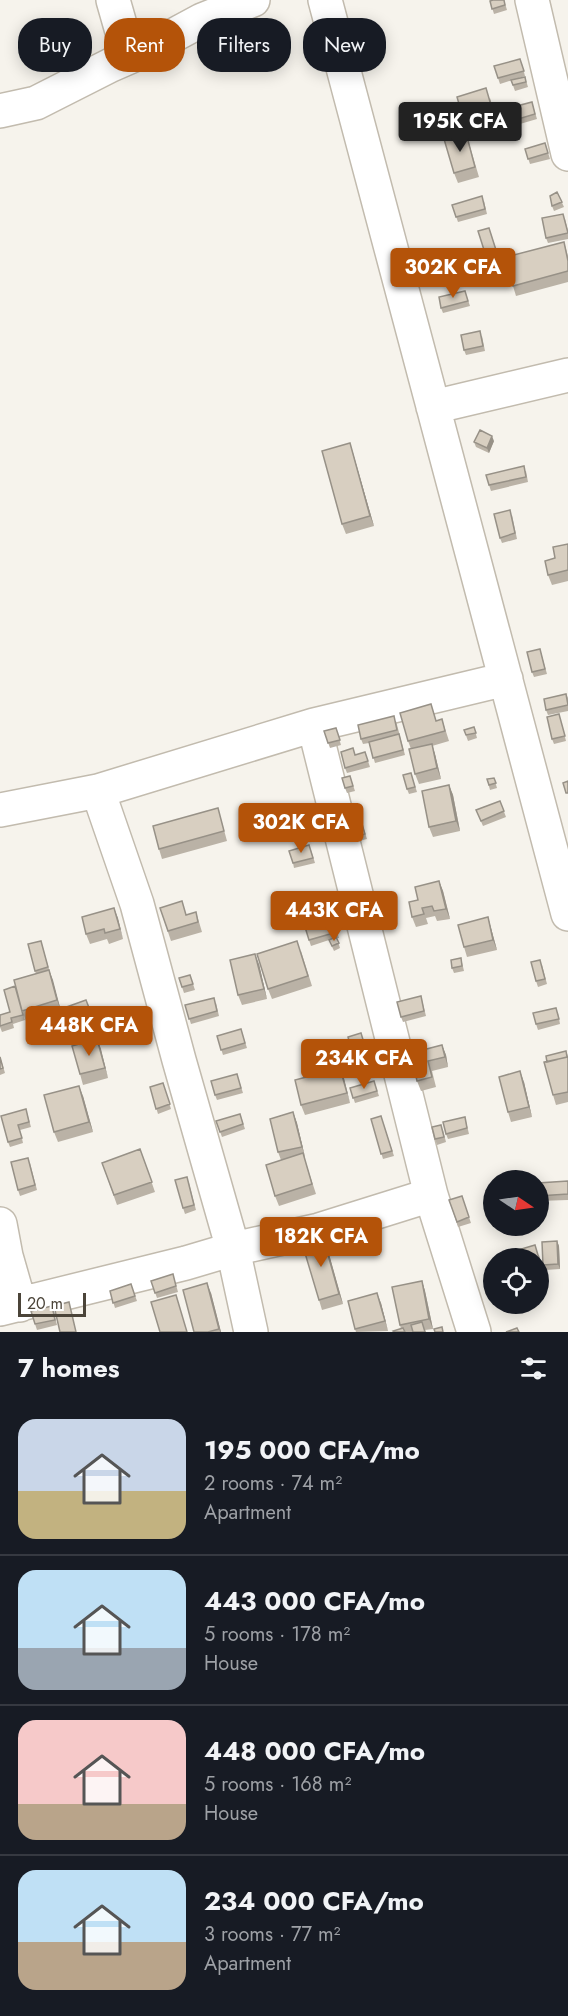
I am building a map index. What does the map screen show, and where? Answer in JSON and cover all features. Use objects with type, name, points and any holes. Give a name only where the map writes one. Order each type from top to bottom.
[{"type":"street","points":[[113,0],[118,18]]},
{"type":"street","points":[[185,29],[253,0]]},
{"type":"street","points":[[325,0],[568,914]]},
{"type":"street","points":[[532,0],[568,153]]},
{"type":"street","points":[[0,111],[36,103],[104,69]]},
{"type":"street","points":[[433,407],[568,375]]},
{"type":"street","points":[[0,810],[98,791],[314,725],[506,679]]},
{"type":"street","points":[[314,725],[431,1195],[474,1332]]},
{"type":"street","points":[[98,791],[137,904],[233,1249],[251,1332]]},
{"type":"street","points":[[0,1224],[6,1256],[10,1307],[233,1249],[319,1230],[431,1195]]},
{"type":"building","points":[[504,0],[505,5],[492,9],[490,1]]},
{"type":"building","points":[[520,59],[524,71],[498,78],[494,66]]},
{"type":"building","points":[[525,77],[526,82],[513,85],[511,80]]},
{"type":"building","points":[[486,88],[495,119],[466,128],[457,97]]},
{"type":"building","points":[[532,102],[535,114],[501,124],[498,111]]},
{"type":"building","points":[[466,133],[475,167],[454,173],[444,139]]},
{"type":"building","points":[[545,143],[548,153],[528,159],[525,149]]},
{"type":"building","points":[[557,192],[562,202],[552,206],[550,196]]},
{"type":"building","points":[[482,196],[485,209],[456,217],[452,205]]},
{"type":"building","points":[[563,214],[568,233],[546,238],[542,218]]},
{"type":"building","points":[[489,228],[496,250],[485,253],[478,231]]},
{"type":"building","points":[[564,242],[568,271],[513,286],[506,257]]},
{"type":"building","points":[[465,291],[468,301],[441,308],[439,297]]},
{"type":"building","points":[[480,331],[483,346],[464,350],[461,335]]},
{"type":"building","points":[[480,430],[492,436],[487,448],[474,442]]},
{"type":"building","points":[[350,443],[370,516],[342,524],[322,451]]},
{"type":"building","points":[[524,466],[526,477],[489,485],[486,475]]},
{"type":"building","points":[[510,510],[515,533],[500,538],[494,514]]},
{"type":"building","points":[[568,544],[568,570],[548,575],[545,561],[555,558],[553,547]]},
{"type":"building","points":[[540,649],[545,669],[532,672],[527,652]]},
{"type":"building","points":[[566,694],[568,705],[546,710],[544,699]]},
{"type":"building","points":[[431,704],[436,721],[442,719],[445,731],[408,741],[400,713]]},
{"type":"building","points":[[559,714],[565,736],[552,739],[547,717]]},
{"type":"building","points":[[394,716],[397,730],[361,739],[358,725]]},
{"type":"building","points":[[474,727],[476,733],[466,735],[464,730]]},
{"type":"building","points":[[336,728],[340,740],[328,743],[324,731]]},
{"type":"building","points":[[399,734],[403,750],[373,758],[369,742]]},
{"type":"building","points":[[432,744],[437,768],[415,774],[409,749]]},
{"type":"building","points":[[353,748],[355,755],[365,752],[368,761],[345,768],[341,752]]},
{"type":"building","points":[[411,773],[415,787],[407,789],[403,775]]},
{"type":"building","points":[[350,776],[353,786],[345,788],[342,778]]},
{"type":"building","points":[[494,778],[496,783],[489,785],[487,779]]},
{"type":"building","points":[[568,781],[568,793],[566,793],[563,783]]},
{"type":"building","points":[[449,785],[456,821],[429,827],[422,791]]},
{"type":"building","points":[[500,801],[504,811],[481,821],[476,810]]},
{"type":"building","points":[[300,806],[303,817],[282,823],[279,812]]},
{"type":"building","points":[[218,808],[224,831],[159,849],[153,826]]},
{"type":"building","points":[[359,814],[365,834],[357,836],[352,816]]},
{"type":"building","points":[[309,845],[313,858],[293,863],[289,851]]},
{"type":"building","points":[[439,881],[446,909],[434,911],[432,906],[422,908],[424,914],[412,917],[409,902],[418,900],[415,887]]},
{"type":"building","points":[[326,897],[329,905],[320,909],[316,900]]},
{"type":"building","points":[[182,901],[186,915],[196,912],[198,922],[168,931],[160,908]]},
{"type":"building","points":[[114,908],[120,929],[105,933],[104,929],[86,934],[82,917]]},
{"type":"building","points":[[488,917],[493,940],[464,947],[458,925]]},
{"type":"building","points":[[333,919],[337,932],[309,940],[305,927]]},
{"type":"building","points":[[336,937],[339,943],[332,946],[329,940]]},
{"type":"building","points":[[41,941],[48,967],[35,971],[28,944]]},
{"type":"building","points":[[297,941],[308,976],[268,989],[257,954]]},
{"type":"building","points":[[255,954],[264,989],[238,995],[230,960]]},
{"type":"building","points":[[461,958],[462,966],[452,968],[451,960]]},
{"type":"building","points":[[540,960],[545,979],[536,981],[531,962]]},
{"type":"building","points":[[49,970],[57,1000],[22,1011],[14,980]]},
{"type":"building","points":[[190,975],[193,984],[182,987],[179,978]]},
{"type":"building","points":[[15,986],[23,1015],[11,1018],[12,1022],[0,1026],[0,1015],[10,1012],[4,990]]},
{"type":"building","points":[[421,996],[424,1011],[401,1017],[397,1002]]},
{"type":"building","points":[[214,998],[217,1011],[189,1019],[185,1005]]},
{"type":"building","points":[[86,1000],[93,1018],[102,1015],[106,1027],[72,1039],[61,1009]]},
{"type":"building","points":[[556,1008],[559,1019],[536,1024],[533,1013]]},
{"type":"building","points":[[241,1029],[245,1043],[221,1050],[217,1036]]},
{"type":"building","points":[[361,1033],[367,1053],[353,1057],[348,1037]]},
{"type":"building","points":[[97,1039],[105,1068],[80,1074],[72,1046]]},
{"type":"building","points":[[442,1045],[445,1057],[428,1061],[432,1077],[417,1081],[411,1053]]},
{"type":"building","points":[[566,1051],[567,1057],[547,1062],[546,1056]]},
{"type":"building","points":[[568,1057],[568,1092],[553,1095],[544,1062]]},
{"type":"building","points":[[340,1068],[347,1093],[301,1105],[295,1080]]},
{"type":"building","points":[[520,1071],[529,1107],[508,1112],[499,1077]]},
{"type":"building","points":[[237,1074],[241,1088],[215,1095],[211,1081]]},
{"type":"building","points":[[374,1081],[377,1091],[353,1098],[350,1088]]},
{"type":"building","points":[[163,1083],[170,1104],[156,1109],[150,1087]]},
{"type":"building","points":[[79,1086],[89,1122],[54,1132],[44,1095]]},
{"type":"building","points":[[26,1109],[29,1122],[18,1125],[22,1138],[8,1142],[1,1116]]},
{"type":"building","points":[[293,1112],[302,1147],[278,1152],[270,1119]]},
{"type":"building","points":[[240,1114],[243,1124],[220,1132],[216,1121]]},
{"type":"building","points":[[381,1116],[392,1151],[381,1154],[371,1119]]},
{"type":"building","points":[[465,1117],[467,1128],[446,1134],[443,1122]]},
{"type":"building","points":[[441,1125],[444,1137],[435,1139],[432,1127]]},
{"type":"building","points":[[140,1149],[152,1182],[114,1195],[102,1163]]},
{"type":"building","points":[[303,1153],[312,1184],[275,1196],[266,1165]]},
{"type":"building","points":[[28,1158],[35,1185],[18,1190],[11,1162]]},
{"type":"building","points":[[187,1177],[194,1205],[183,1208],[175,1180]]},
{"type":"building","points":[[568,1181],[568,1194],[549,1195],[549,1182]]},
{"type":"building","points":[[462,1196],[469,1217],[457,1222],[449,1200]]},
{"type":"building","points":[[347,1226],[350,1239],[330,1243],[327,1231]]},
{"type":"building","points":[[323,1237],[339,1294],[319,1300],[302,1243]]},
{"type":"building","points":[[557,1241],[558,1264],[549,1265],[549,1248],[542,1248],[542,1242]]},
{"type":"building","points":[[173,1274],[176,1286],[155,1293],[151,1281]]},
{"type":"building","points":[[422,1281],[429,1319],[400,1325],[392,1287]]},
{"type":"building","points":[[207,1283],[219,1329],[194,1332],[183,1290]]},
{"type":"building","points":[[131,1284],[135,1296],[113,1303],[110,1291]]},
{"type":"building","points":[[377,1293],[385,1321],[355,1329],[348,1301]]},
{"type":"building","points":[[176,1295],[187,1332],[160,1332],[151,1302]]},
{"type":"building","points":[[69,1302],[76,1332],[60,1332],[54,1306]]},
{"type":"building","points":[[52,1306],[55,1320],[35,1324],[31,1311]]},
{"type":"building","points":[[422,1322],[425,1332],[413,1332],[411,1325]]},
{"type":"building","points":[[442,1327],[443,1332],[435,1332],[434,1329]]},
{"type":"building","points":[[403,1328],[405,1332],[393,1331]]},
{"type":"building","points":[[517,1328],[519,1332],[506,1332]]}]
